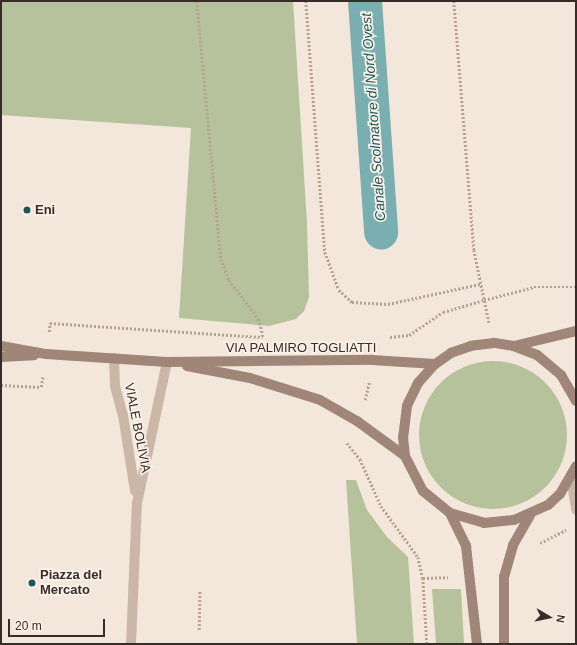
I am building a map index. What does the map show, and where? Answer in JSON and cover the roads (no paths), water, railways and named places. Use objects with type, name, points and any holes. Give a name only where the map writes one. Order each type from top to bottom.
[{"type":"street","points":[[514,346],[576,331]]},
{"type":"street","points":[[576,401],[561,375],[546,361],[514,346],[494,343],[459,349],[435,364],[418,383],[407,406],[403,423],[406,456],[423,491],[450,513],[468,520],[496,523],[530,515],[560,494],[576,466]]},
{"type":"street","name":"VIA PALMIRO TOGLIATTI","points":[[1,346],[46,354],[167,362],[372,360],[435,364]]},
{"type":"street","name":"VIA PALMIRO TOGLIATTI","points":[[1,357],[46,354]]},
{"type":"street","name":"VIALE BOLIVIA","points":[[114,358],[115,386],[126,426],[136,502],[131,644]]},
{"type":"street","name":"VIA PALMIRO TOGLIATTI","points":[[167,362],[286,387],[320,400],[357,421],[406,456]]},
{"type":"street","name":"VIALE BOLIVIA","points":[[136,502],[167,362]]},
{"type":"street","points":[[571,477],[576,510]]},
{"type":"street","points":[[450,513],[466,546],[477,644]]},
{"type":"street","points":[[504,644],[504,577],[513,545],[530,515]]},
{"type":"waterway","name":"Canale Scolmatore di Nord Ovest","points":[[365,1],[381,232]]},
{"type":"place","name":"Eni","points":[[27,210]]},
{"type":"place","name":"Piazza del Mercato","points":[[32,583]]}]
